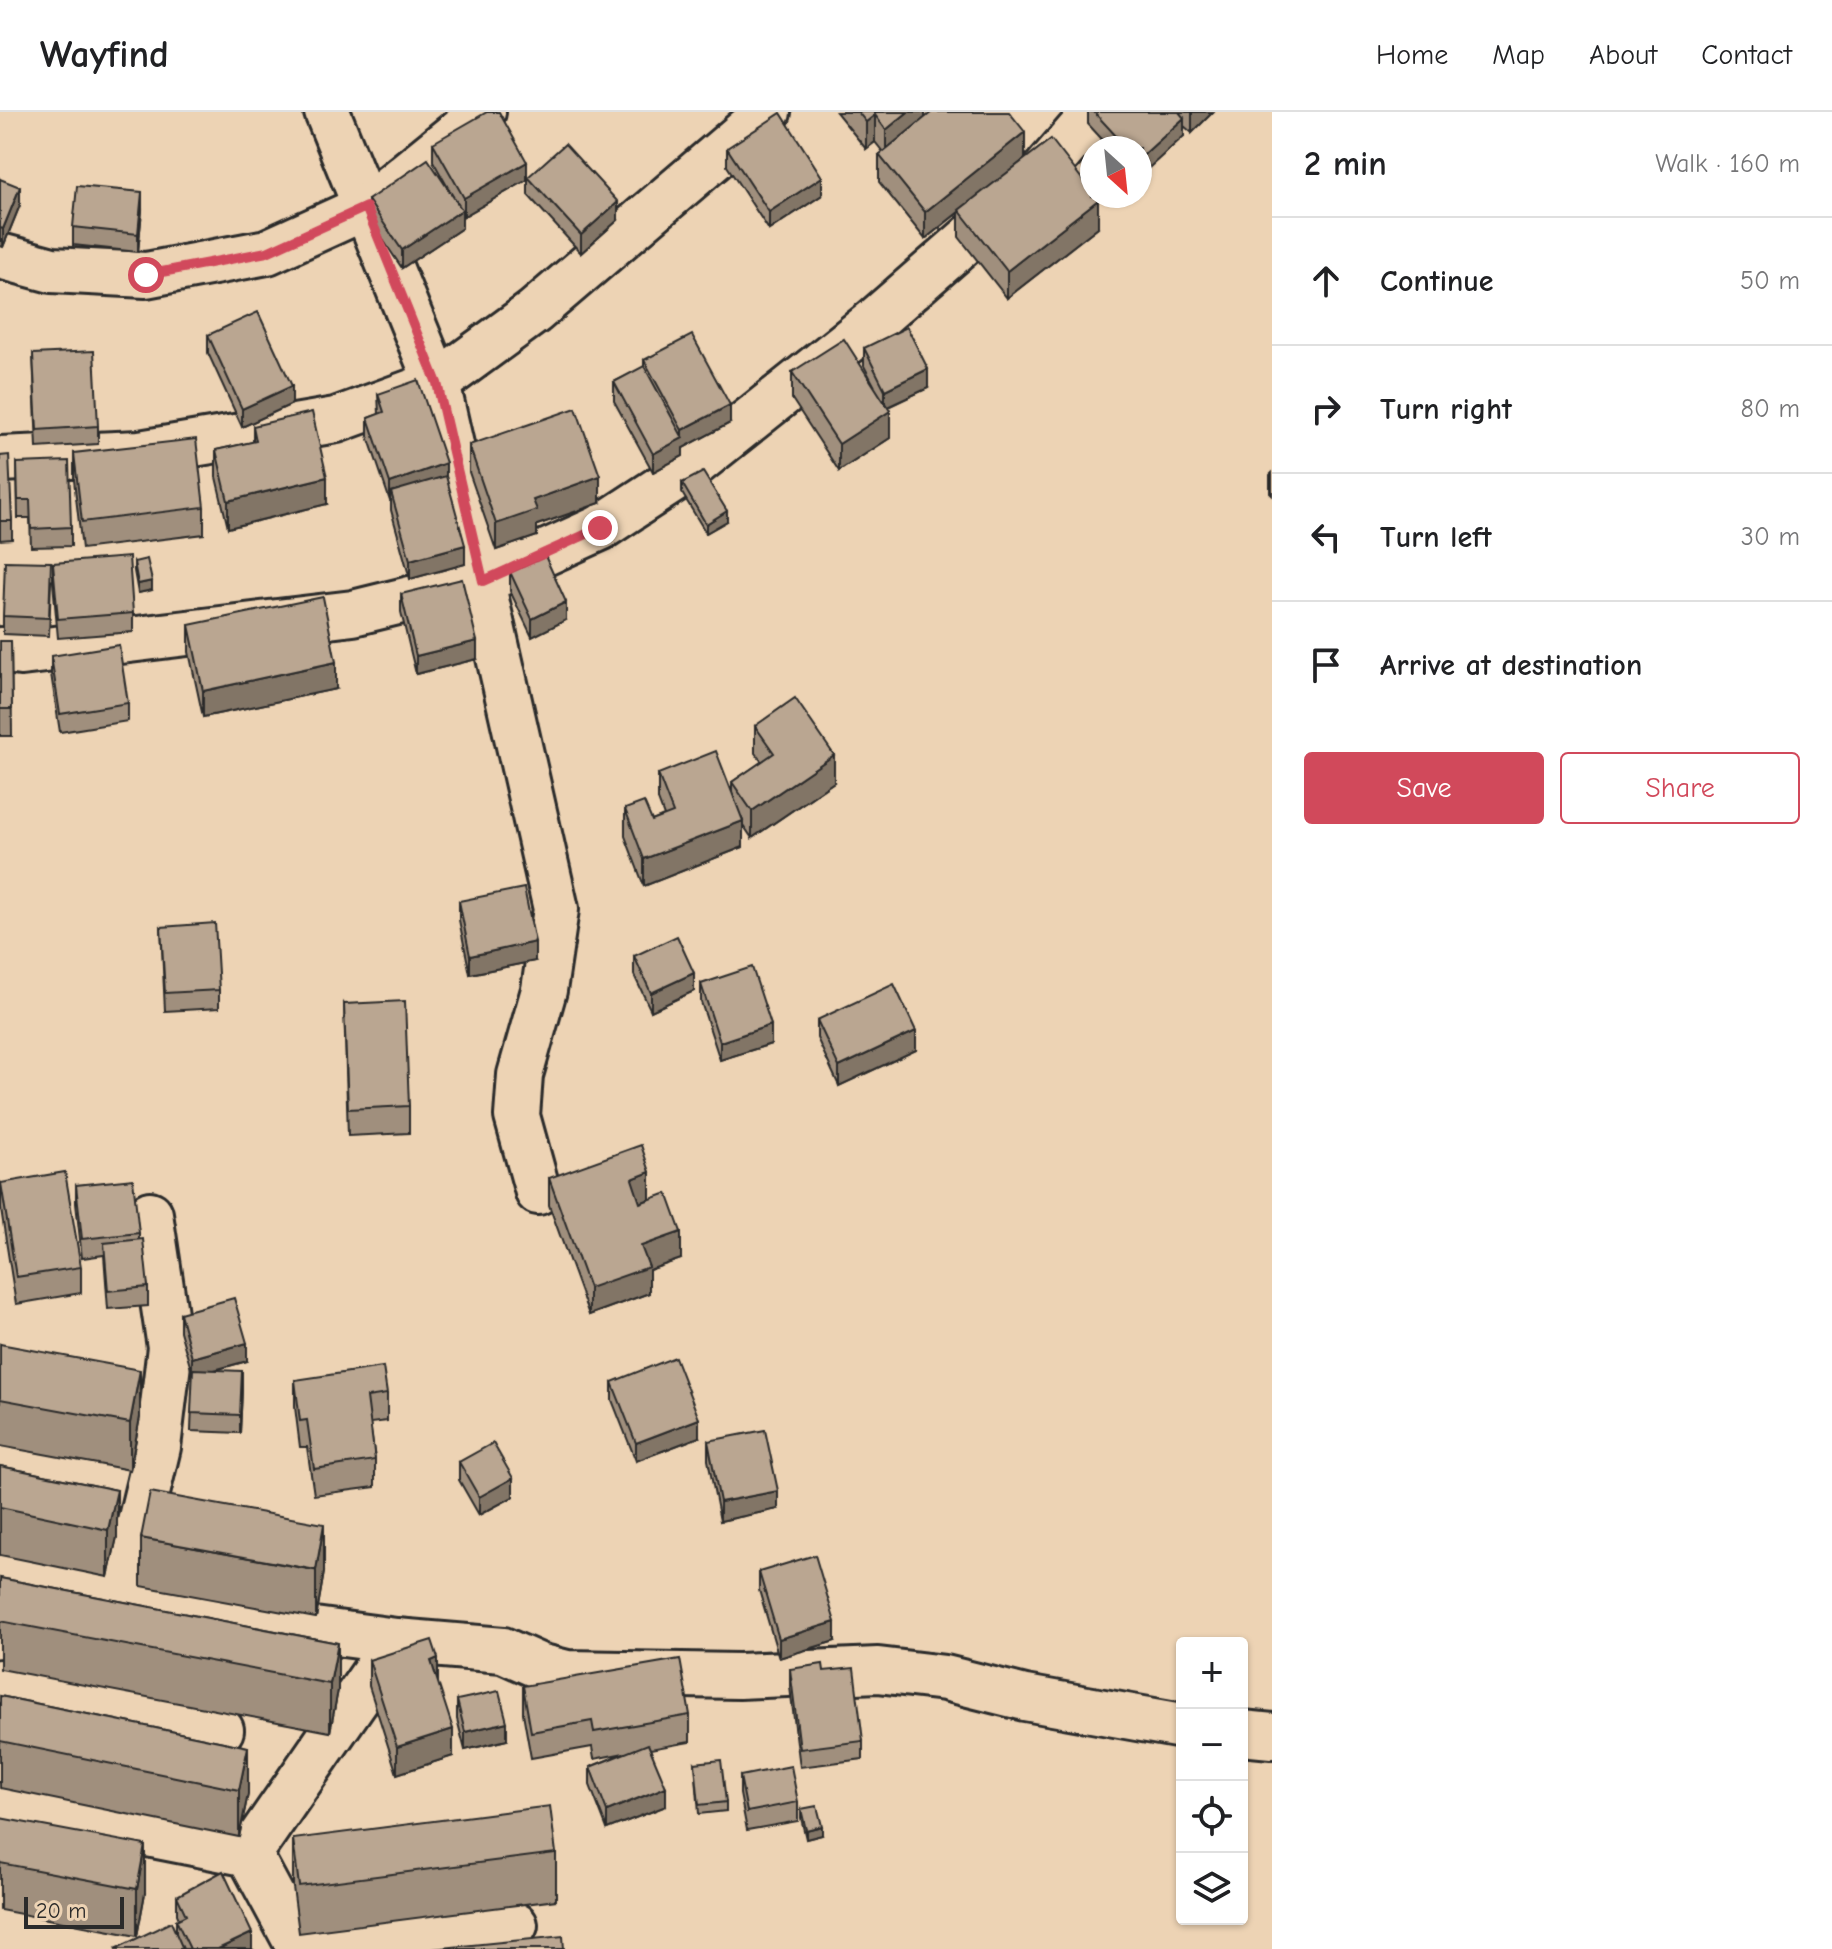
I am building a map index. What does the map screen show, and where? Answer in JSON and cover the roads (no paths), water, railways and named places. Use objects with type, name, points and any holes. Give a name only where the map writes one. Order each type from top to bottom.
[{"type":"street","points":[[327,112],[437,383],[556,909],[544,990],[520,1075],[517,1116],[538,1192]]},
{"type":"street","points":[[0,256],[52,270],[146,275],[267,252],[366,207],[483,112]]},
{"type":"street","points":[[0,459],[140,453],[336,420],[437,383],[534,312],[768,112]]},
{"type":"street","points":[[0,650],[21,653],[353,613],[483,581],[600,528],[681,475],[873,322],[1026,189],[1095,112]]},
{"type":"street","points":[[122,1598],[158,1447],[170,1347],[150,1214]]},
{"type":"street","points":[[0,1574],[232,1619],[396,1641],[503,1650],[539,1666],[567,1673],[739,1676],[891,1672],[945,1678],[1025,1698],[1176,1725]]},
{"type":"street","points":[[249,1854],[396,1641]]},
{"type":"street","points":[[0,1682],[221,1730]]},
{"type":"street","points":[[1248,1734],[1272,1736]]},
{"type":"street","points":[[0,1805],[249,1854]]},
{"type":"street","points":[[249,1854],[299,1947],[515,1925]]}]
